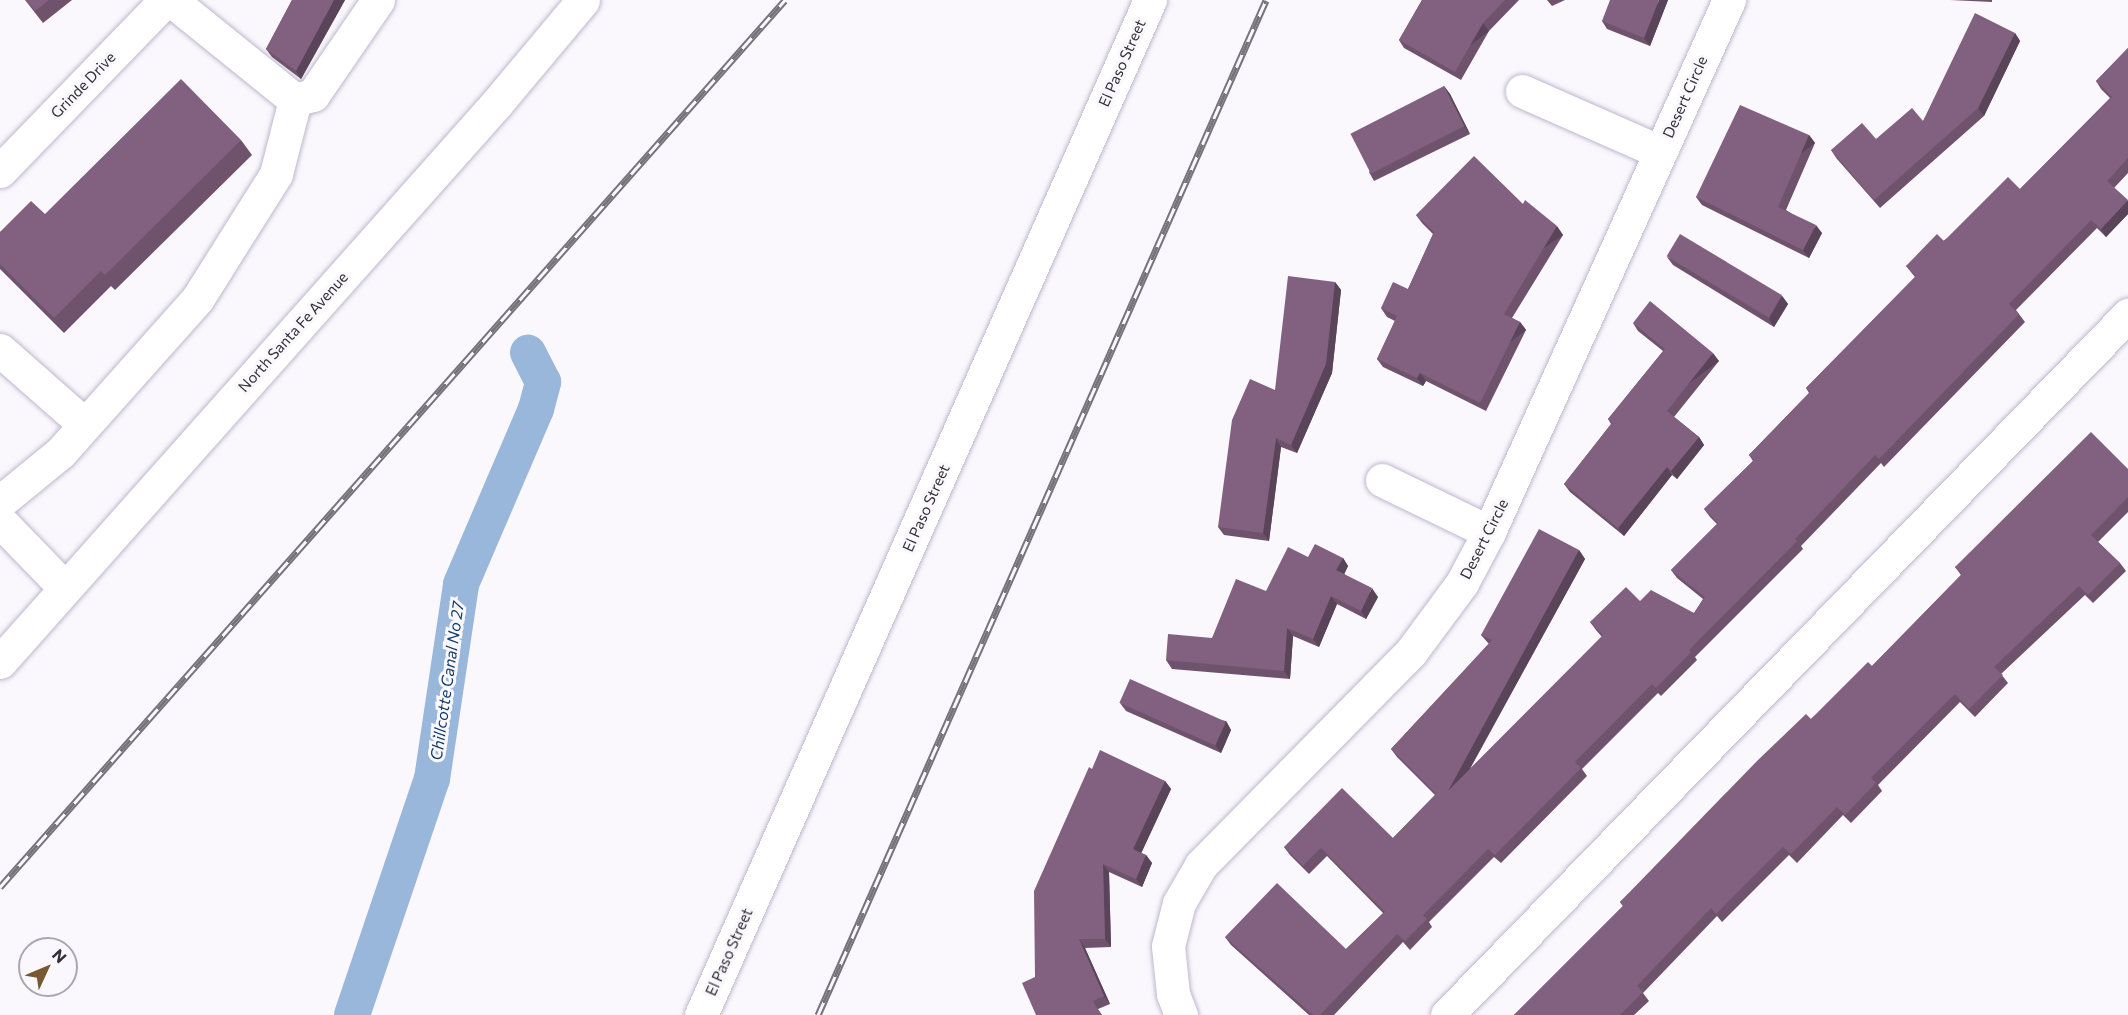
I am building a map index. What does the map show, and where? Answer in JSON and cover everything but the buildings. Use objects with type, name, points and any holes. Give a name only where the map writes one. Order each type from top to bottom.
[{"type":"street","name":"Grinde Drive","points":[[0,171],[166,0]]},
{"type":"street","points":[[171,0],[294,100]]},
{"type":"street","points":[[294,100],[313,95],[378,0]]},
{"type":"street","name":"North Santa Fe Avenue","points":[[0,662],[497,103],[583,0]]},
{"type":"street","name":"El Paso Street","points":[[701,1015],[1150,0]]},
{"type":"street","name":"Desert Circle","points":[[1181,1015],[1173,994],[1168,946],[1179,903],[1201,865],[1411,652],[1462,583],[1489,532],[1729,0]]},
{"type":"street","points":[[1522,92],[1660,153]]},
{"type":"street","points":[[0,502],[61,452],[198,298],[276,174],[294,100]]},
{"type":"street","points":[[1447,1015],[2128,315]]},
{"type":"street","points":[[0,350],[85,425]]},
{"type":"street","points":[[1382,480],[1489,532]]},
{"type":"street","points":[[0,521],[65,588]]},
{"type":"waterway","name":"Chillcotte Canal No 27","points":[[352,1015],[432,779],[461,584],[536,409],[543,382],[528,353]]},
{"type":"railway","points":[[0,887],[785,0]]},
{"type":"railway","points":[[818,1015],[1266,0]]}]
